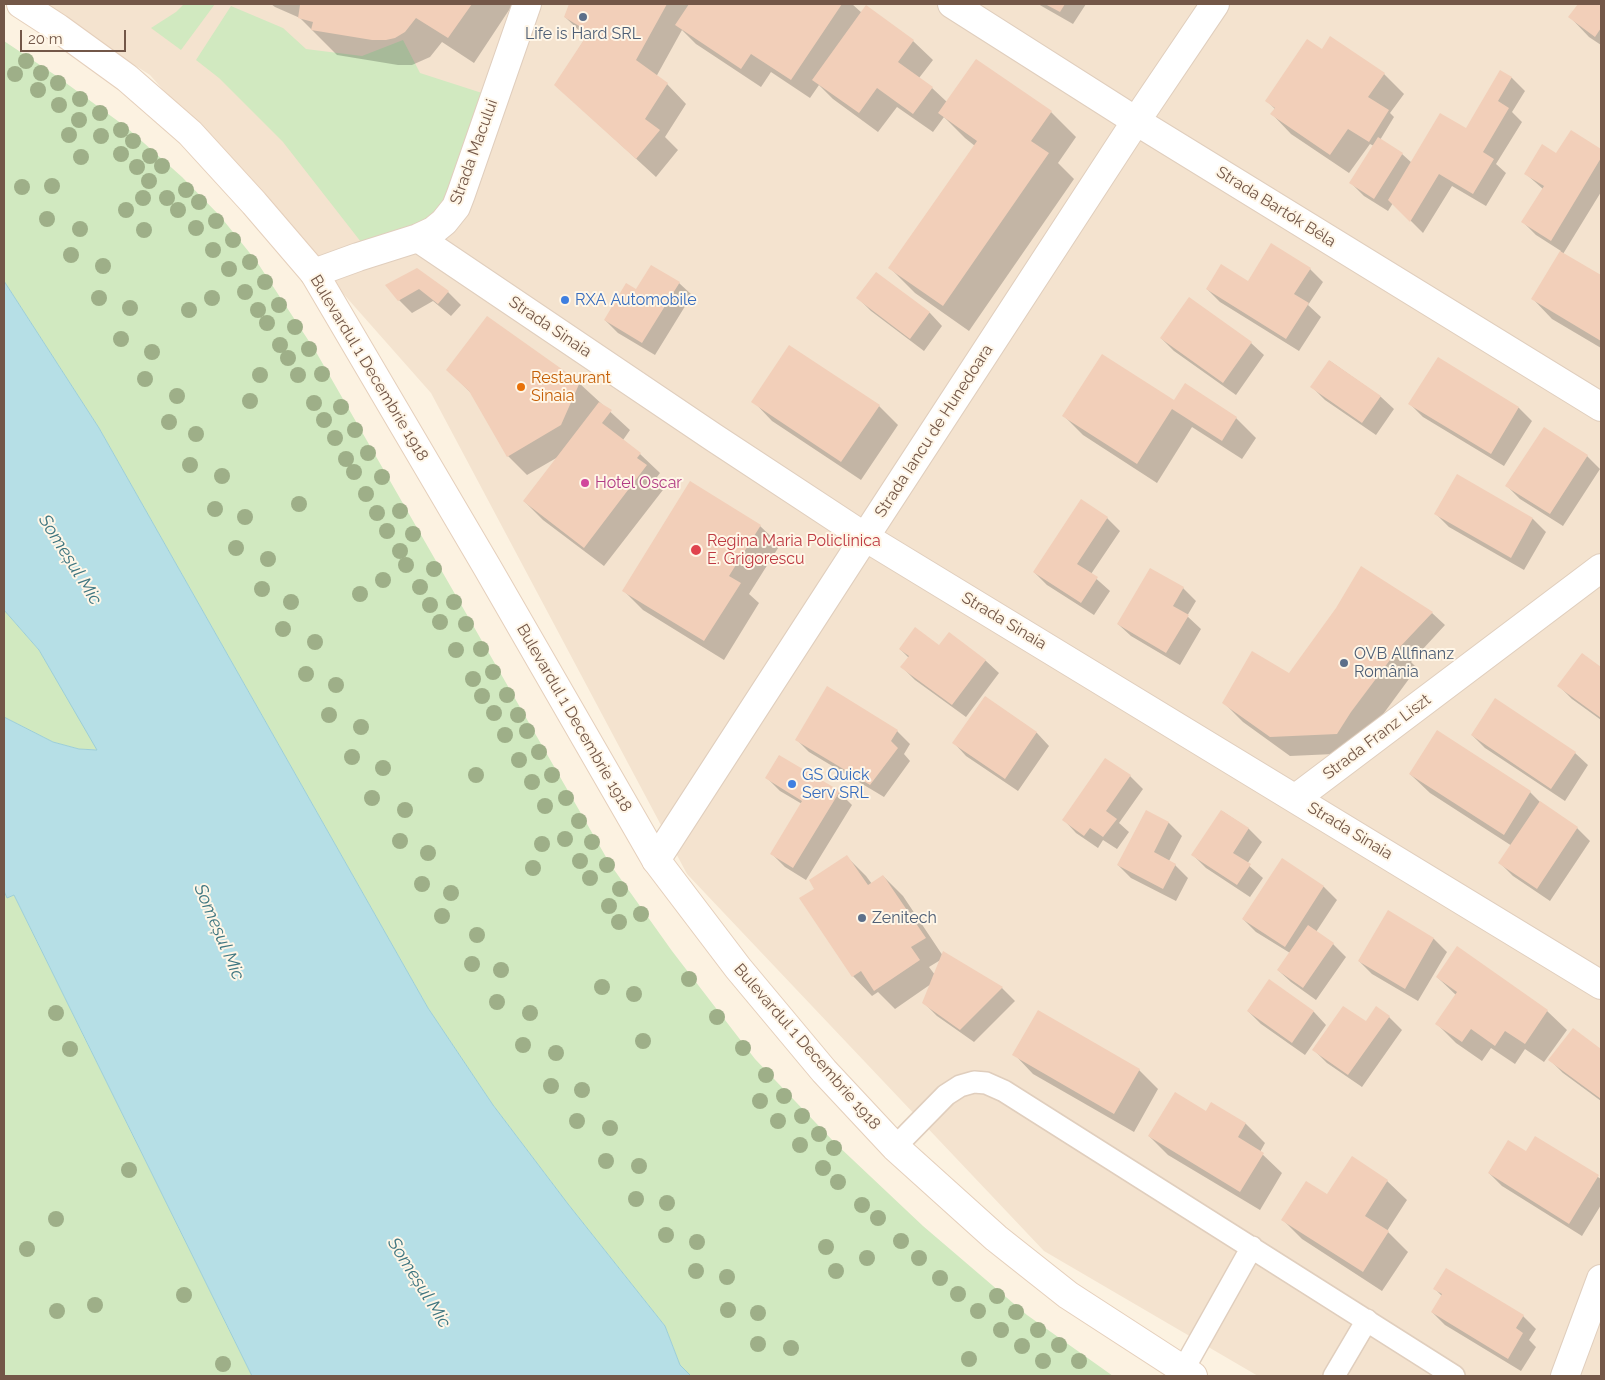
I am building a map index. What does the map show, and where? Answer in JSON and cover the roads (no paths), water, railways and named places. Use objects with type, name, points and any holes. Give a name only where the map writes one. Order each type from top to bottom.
[{"type":"street","name":"Bulevardul 1 Decembrie 1918","points":[[21,4],[58,28],[127,78],[190,133],[314,273],[482,558],[656,860],[750,982],[824,1071],[895,1147],[996,1238],[1068,1295],[1188,1373]]},
{"type":"street","name":"Strada Macului","points":[[314,273],[418,238],[433,231],[444,222],[456,207],[527,4]]},
{"type":"street","name":"Strada Bartók Béla","points":[[952,4],[1136,121],[1601,407]]},
{"type":"street","name":"Strada Iancu de Hunedoara","points":[[656,860],[1136,121],[1215,4]]},
{"type":"street","name":"Strada Sinaia","points":[[418,238],[865,537],[1601,985]]},
{"type":"street","name":"Strada Franz Liszt","points":[[1296,798],[1601,568]]},
{"type":"street","points":[[1565,1376],[1601,1279]]},
{"type":"lane","points":[[895,1147],[946,1094],[960,1086],[974,1082],[986,1083],[1004,1091],[1454,1376]]},
{"type":"lane","points":[[1188,1373],[1252,1247]]},
{"type":"lane","points":[[1334,1376],[1366,1320]]},
{"type":"water","name":"Someșul Mic","points":[[4,281],[99,428],[428,1008],[493,1105],[568,1204],[665,1326],[680,1365],[691,1376],[252,1376],[14,895],[7,898],[4,891],[4,717],[53,742],[79,749],[97,750],[39,650],[4,610]]},
{"type":"place","name":"Life is Hard SRL","points":[[583,17]]},
{"type":"place","name":"RXA Automobile","points":[[565,300]]},
{"type":"place","name":"Restaurant Sinaia","points":[[521,387]]},
{"type":"place","name":"Hotel Oscar","points":[[585,483]]},
{"type":"place","name":"Regina Maria Policlinica E. Grigorescu","points":[[696,550]]},
{"type":"place","name":"OVB Allfinanz România","points":[[1344,663]]},
{"type":"place","name":"GS Quick Serv SRL","points":[[792,784]]},
{"type":"place","name":"Zenitech","points":[[862,918]]}]
